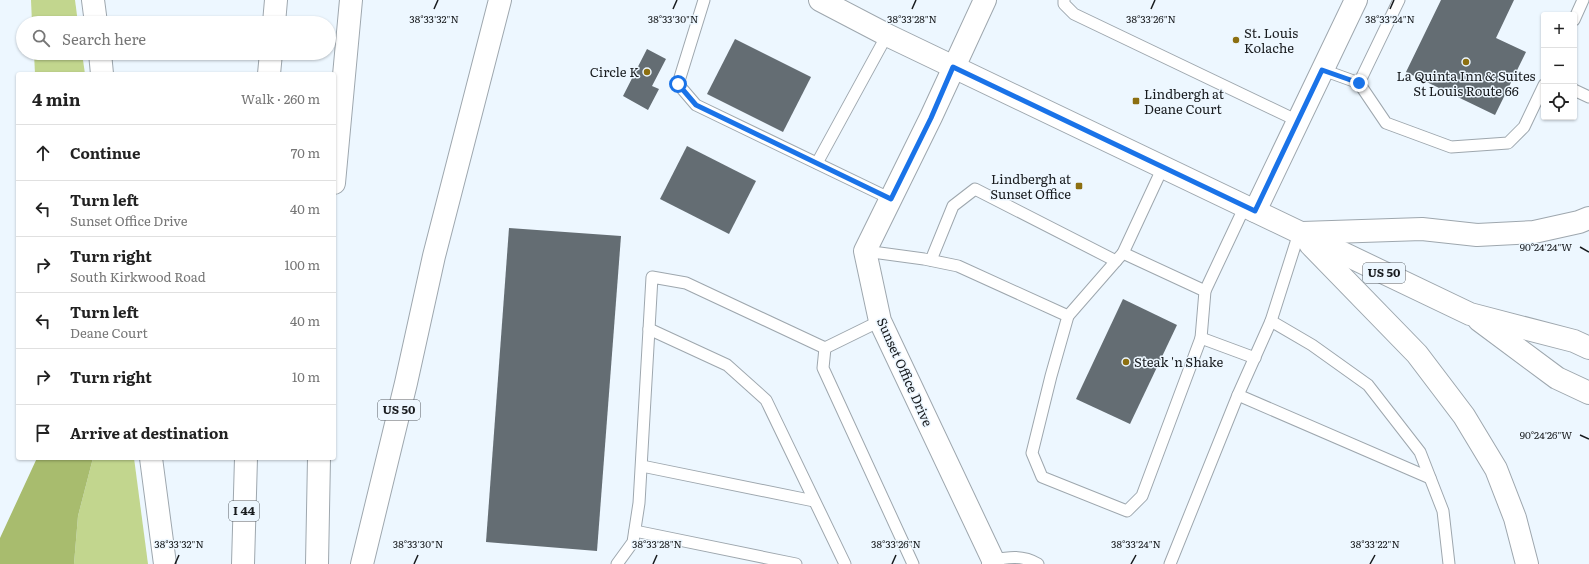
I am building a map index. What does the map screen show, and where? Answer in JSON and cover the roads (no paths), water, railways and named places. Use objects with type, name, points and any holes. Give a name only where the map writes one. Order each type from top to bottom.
[{"type":"main road","points":[[93,0],[95,16]]},
{"type":"main road","points":[[275,16],[276,0]]},
{"type":"main road","points":[[336,161],[351,0]]},
{"type":"main road","name":"US 50","points":[[362,564],[406,384],[434,256],[500,0]]},
{"type":"main road","points":[[865,251],[931,118],[984,0]]},
{"type":"main road","points":[[1250,209],[1298,121],[1356,0]]},
{"type":"main road","name":"US 50","points":[[830,2],[887,35],[1470,314],[1574,341],[1589,348]]},
{"type":"main road","points":[[101,60],[102,72]]},
{"type":"main road","points":[[269,72],[270,60]]},
{"type":"main road","points":[[1299,233],[1422,229],[1477,235],[1534,232],[1579,222],[1589,218]]},
{"type":"main road","points":[[1299,233],[1417,354],[1464,416],[1496,469],[1515,518],[1527,564]]},
{"type":"main road","name":"Sunset Office Drive","points":[[865,251],[880,321],[993,562]]},
{"type":"main road","name":"US 50","points":[[1470,314],[1557,378],[1589,393]]},
{"type":"main road","points":[[151,460],[165,564]]},
{"type":"main road","name":"I 44","points":[[243,564],[246,460]]},
{"type":"main road","points":[[317,564],[319,460]]},
{"type":"lane","points":[[704,0],[678,84],[696,105],[891,199]]},
{"type":"lane","points":[[1064,0],[1064,4],[1074,14],[1298,121]]},
{"type":"lane","points":[[1359,83],[1399,0]]},
{"type":"lane","points":[[1577,13],[1583,0]]},
{"type":"lane","points":[[817,163],[887,35]]},
{"type":"lane","points":[[1322,70],[1359,83],[1386,123],[1451,147],[1508,143],[1524,127],[1541,91]]},
{"type":"lane","points":[[1577,91],[1589,97]]},
{"type":"lane","points":[[1163,167],[1120,257],[1068,316],[1032,453],[1042,477],[1127,511],[1142,496],[1201,338],[1205,291],[1250,209]]},
{"type":"lane","points":[[931,260],[953,206],[975,189],[1120,257],[1205,291]]},
{"type":"lane","points":[[1170,564],[1238,395],[1271,322],[1299,233]]},
{"type":"lane","points":[[865,251],[931,260],[958,266],[1068,316]]},
{"type":"lane","points":[[618,564],[633,542],[640,503],[652,277],[686,283],[825,348]]},
{"type":"lane","points":[[825,348],[880,321]]},
{"type":"lane","points":[[1271,322],[1312,345],[1368,385],[1420,452],[1443,511],[1449,564]]},
{"type":"lane","points":[[649,329],[727,365],[766,400],[845,564]]},
{"type":"lane","points":[[1201,338],[1255,358]]},
{"type":"lane","points":[[825,348],[823,368],[913,564]]},
{"type":"lane","points":[[1238,395],[1430,478]]},
{"type":"lane","points":[[642,466],[814,501]]},
{"type":"lane","points":[[635,531],[796,564]]},
{"type":"lane","points":[[993,562],[1013,556],[1033,561],[1038,564]]},
{"type":"place","name":"St. Louis Kolache","points":[[1236,40]]},
{"type":"place","name":"La Quinta Inn & Suites St Louis Route 66","points":[[1466,62]]},
{"type":"place","name":"Circle K","points":[[647,72]]},
{"type":"place","name":"Lindbergh at Deane Court","points":[[1136,101]]},
{"type":"place","name":"Lindbergh at Sunset Office","points":[[1079,186]]},
{"type":"place","name":"Steak 'n Shake","points":[[1126,362]]}]
